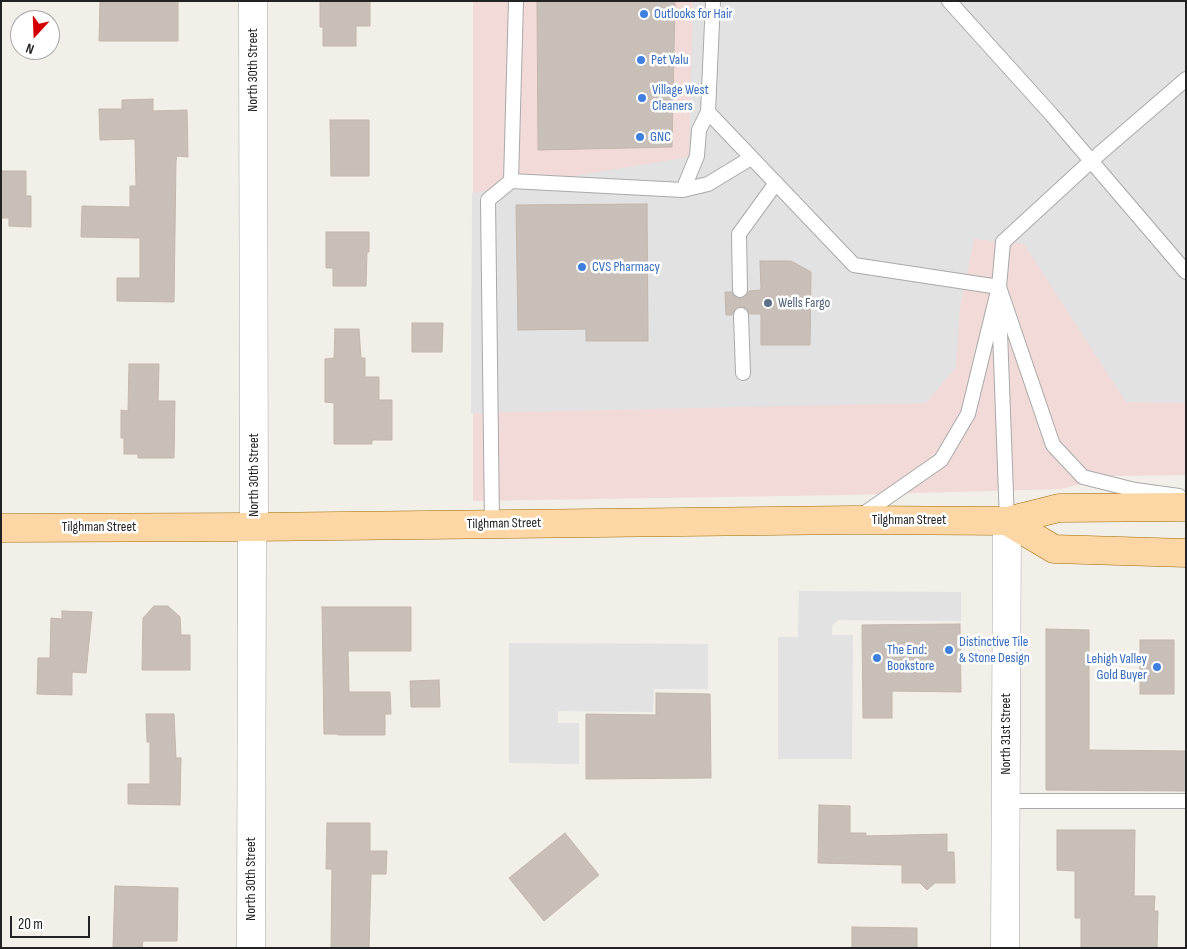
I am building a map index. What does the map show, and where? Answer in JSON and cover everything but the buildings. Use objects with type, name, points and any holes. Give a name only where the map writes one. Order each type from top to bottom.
[{"type":"main road","name":"Tilghman Street","points":[[1,528],[854,520],[1007,521],[1059,508],[1186,507]]},
{"type":"main road","points":[[1007,521],[1054,549],[1186,553]]},
{"type":"street","name":"North 30th Street","points":[[251,948],[252,542],[254,527],[253,1]]},
{"type":"street","name":"North 31st Street","points":[[1005,948],[1007,521]]},
{"type":"lane","points":[[511,181],[516,1]]},
{"type":"lane","points":[[683,190],[698,156],[699,130],[708,112],[713,1]]},
{"type":"lane","points":[[949,1],[1051,114],[1185,269]]},
{"type":"lane","points":[[854,520],[941,460],[968,414],[998,287],[1003,242],[1091,161],[1186,79]]},
{"type":"lane","points":[[708,112],[854,265],[998,287]]},
{"type":"lane","points":[[492,524],[488,200],[511,181],[683,190],[708,184],[751,158]]},
{"type":"lane","points":[[740,290],[739,234],[776,183]]},
{"type":"lane","points":[[998,287],[1053,445],[1084,477],[1135,490],[1186,496]]},
{"type":"lane","points":[[998,287],[1007,521]]},
{"type":"lane","points":[[741,315],[742,373]]},
{"type":"lane","points":[[1006,801],[1186,801]]},
{"type":"shaded area","points":[[473,1],[1186,1],[1186,475],[1112,476],[1061,489],[847,495],[473,501]]},
{"type":"shaded area","points":[[693,1],[1186,1],[1186,403],[1126,402],[1024,244],[974,239],[960,308],[956,367],[926,403],[471,413],[472,193],[689,157]]},
{"type":"shaded area","points":[[799,591],[961,592],[961,621],[838,620],[832,626],[832,635],[853,635],[852,759],[778,759],[778,637],[798,637]]},
{"type":"shaded area","points":[[509,643],[708,644],[708,689],[654,689],[653,712],[558,711],[558,723],[579,723],[579,764],[509,763]]},
{"type":"place","name":"Outlooks for Hair","points":[[644,14]]},
{"type":"place","name":"Pet Valu","points":[[641,60]]},
{"type":"place","name":"Village West Cleaners","points":[[642,98]]},
{"type":"place","name":"GNC","points":[[640,137]]},
{"type":"place","name":"CVS Pharmacy","points":[[582,267]]},
{"type":"place","name":"Wells Fargo","points":[[768,303]]},
{"type":"place","name":"Distinctive Tile & Stone Design","points":[[949,650]]},
{"type":"place","name":"The End: Bookstore","points":[[877,658]]},
{"type":"place","name":"Lehigh Valley Gold Buyer","points":[[1157,667]]}]
